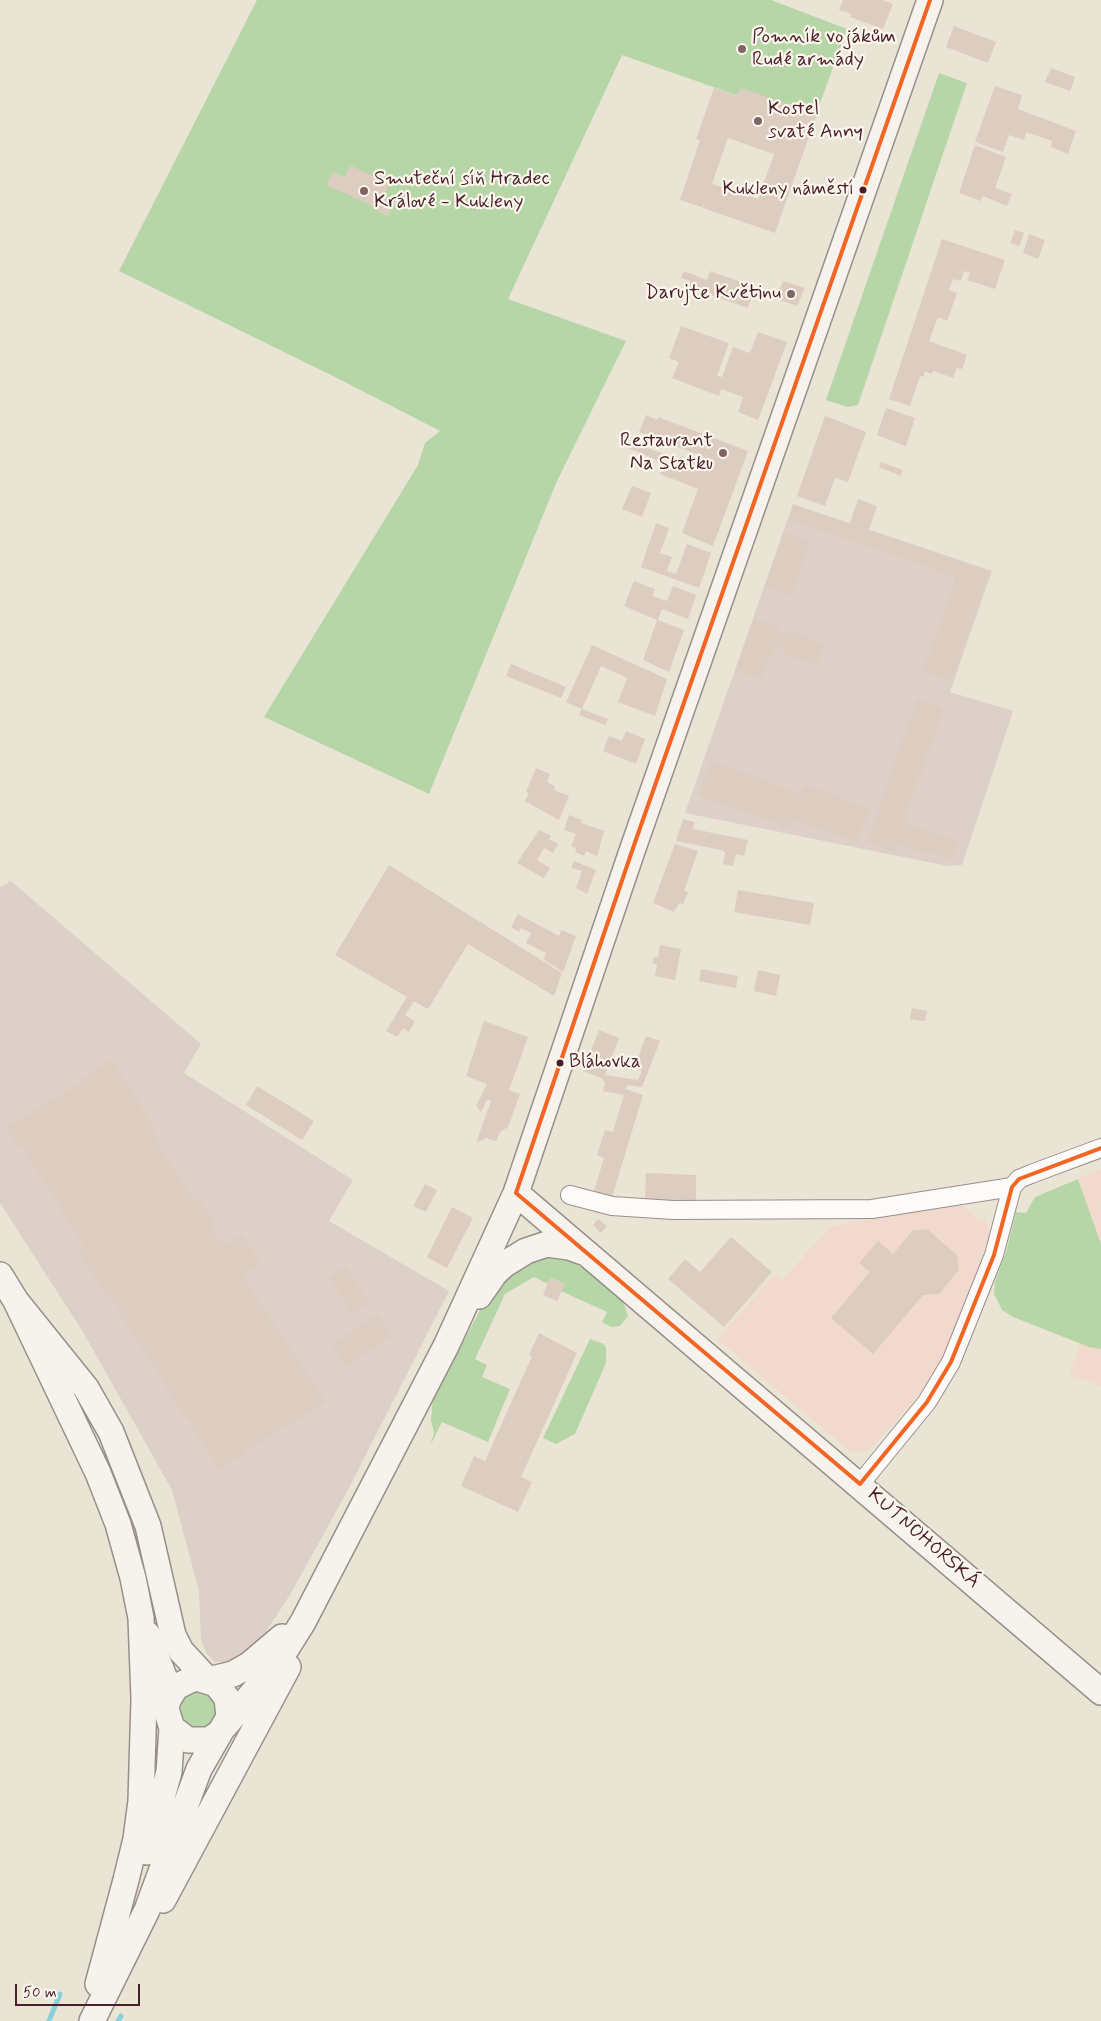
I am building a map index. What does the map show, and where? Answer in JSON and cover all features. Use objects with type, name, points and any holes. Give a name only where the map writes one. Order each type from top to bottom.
[{"type":"main road","points":[[80,2021],[137,1933],[199,1769],[222,1730],[280,1658],[318,1595],[446,1346],[516,1193],[632,851],[930,0]]},
{"type":"main road","name":"KUTNOHORSKÁ","points":[[516,1193],[860,1484],[1101,1692]]},
{"type":"main road","points":[[446,1346],[495,1273],[516,1256],[536,1247],[558,1245],[579,1250],[596,1260]]},
{"type":"main road","points":[[0,1275],[16,1301],[98,1473],[118,1524],[133,1578],[141,1618],[144,1699],[141,1801],[103,1986]]},
{"type":"main road","points":[[16,1301],[86,1388],[111,1432],[148,1526],[173,1635],[182,1652],[208,1680],[222,1690],[227,1698],[229,1712],[222,1730],[209,1740],[188,1740],[172,1728]]},
{"type":"main road","points":[[92,2021],[138,1882],[169,1772],[172,1728],[166,1709],[168,1700],[176,1687],[183,1682],[197,1678],[208,1680],[233,1674],[262,1656],[318,1595]]},
{"type":"main road","points":[[103,1986],[171,1886],[204,1828],[291,1661],[318,1595]]},
{"type":"main road","points":[[141,1618],[165,1679],[168,1700]]},
{"type":"street","points":[[860,1484],[928,1402],[951,1362],[994,1255],[1012,1187],[1019,1180],[1031,1174],[1101,1148]]},
{"type":"street","points":[[570,1194],[612,1206],[673,1210],[872,1209],[1012,1187]]},
{"type":"shaded area","points":[[793,504],[992,571],[950,692],[1013,711],[962,865],[948,866],[685,813]]},
{"type":"shaded area","points":[[11,881],[201,1044],[184,1073],[353,1180],[329,1221],[449,1291],[349,1488],[291,1593],[262,1638],[245,1654],[230,1662],[215,1662],[206,1653],[201,1639],[199,1591],[172,1490],[83,1332],[0,1203],[0,887]]},
{"type":"shaded area","points":[[1101,1169],[1101,1247],[1079,1178]]},
{"type":"shaded area","points":[[958,1204],[970,1211],[978,1220],[984,1218],[991,1232],[943,1361],[930,1382],[874,1446],[866,1451],[852,1453],[717,1339],[775,1274],[782,1280],[831,1226]]},
{"type":"shaded area","points":[[1101,1288],[1101,1387],[1069,1374]]},
{"type":"green space","points":[[257,0],[771,0],[847,29],[816,114],[736,95],[622,55],[508,299],[626,341],[557,481],[429,794],[264,717],[418,465],[425,443],[440,431],[119,271]]},
{"type":"green space","points":[[939,73],[967,83],[858,405],[848,407],[826,400]]},
{"type":"green space","points":[[1078,1179],[1101,1244],[1101,1349],[1089,1347],[1013,1317],[1002,1310],[994,1294],[995,1281],[1007,1249],[1016,1212],[1026,1213],[1035,1197]]},
{"type":"green space","points":[[539,1255],[564,1258],[590,1272],[623,1301],[628,1316],[620,1326],[611,1327],[602,1322],[607,1312],[561,1291],[564,1284],[551,1278],[548,1284],[534,1277],[505,1294],[475,1359],[487,1365],[482,1377],[510,1389],[488,1442],[442,1422],[430,1446],[434,1433],[431,1420],[433,1399],[483,1304],[501,1282]]},
{"type":"green space","points":[[590,1339],[604,1344],[606,1348],[606,1363],[575,1434],[556,1444],[543,1438]]},
{"type":"green space","points":[[199,1691],[212,1696],[217,1709],[212,1722],[199,1727],[186,1722],[181,1709],[186,1696]]},
{"type":"building","points":[[843,0],[883,0],[893,4],[883,29],[850,17],[852,14],[839,10]]},
{"type":"building","points":[[954,26],[996,42],[988,63],[946,47]]},
{"type":"building","points":[[1051,68],[1075,77],[1070,91],[1045,82]]},
{"type":"building","points":[[995,86],[1022,95],[1018,109],[1076,131],[1068,154],[1051,147],[1052,141],[1026,132],[1024,140],[1009,135],[1003,152],[975,142]]},
{"type":"building","points":[[714,88],[736,95],[741,88],[817,114],[775,233],[703,208],[705,202],[702,207],[680,200],[700,140],[696,139]],"holes":[[[728,138],[774,154],[758,199],[712,184]]]},
{"type":"building","points":[[975,145],[1006,157],[995,188],[1012,194],[1007,206],[983,196],[981,201],[959,193]]},
{"type":"building","name":"Smuteční síň Hradec Králové - Kukleny","points":[[350,165],[389,184],[383,196],[395,202],[388,216],[375,210],[376,207],[326,185],[333,172],[345,177]]},
{"type":"building","points":[[1015,230],[1024,233],[1019,246],[1010,243]]},
{"type":"building","points":[[1029,234],[1045,240],[1038,259],[1023,253]]},
{"type":"building","points":[[942,239],[1005,260],[995,289],[967,280],[970,273],[964,271],[961,281],[953,279],[949,290],[957,293],[947,321],[938,317],[929,341],[967,355],[962,369],[957,368],[953,378],[934,371],[931,374],[925,371],[923,377],[920,376],[910,406],[889,399]]},
{"type":"building","points":[[684,271],[707,280],[710,271],[755,287],[748,308],[688,287],[690,281],[681,278]]},
{"type":"building","name":"Darujte Květinu","points":[[783,281],[805,288],[797,306],[777,299]]},
{"type":"building","points":[[681,326],[729,343],[717,376],[722,377],[733,347],[750,353],[758,332],[787,342],[758,420],[738,412],[743,397],[721,389],[719,396],[672,378],[679,362],[669,358]]},
{"type":"building","points":[[886,408],[915,418],[906,446],[877,435]]},
{"type":"building","points":[[646,415],[657,420],[658,417],[748,451],[713,546],[682,533],[698,489],[660,474],[664,463],[628,448],[631,439],[636,441],[635,444],[679,459],[681,456],[702,464],[704,457],[639,432]]},
{"type":"building","points":[[825,416],[866,432],[848,482],[835,478],[825,506],[797,496]]},
{"type":"building","points":[[881,462],[903,470],[901,476],[879,467]]},
{"type":"building","points":[[632,486],[651,493],[642,517],[622,509]]},
{"type":"building","points":[[858,499],[877,506],[869,530],[850,523]]},
{"type":"building","points":[[794,505],[989,571],[952,680],[923,671],[955,577],[788,520]]},
{"type":"building","points":[[656,523],[669,528],[660,553],[672,557],[667,571],[676,574],[687,544],[711,553],[699,588],[641,567]]},
{"type":"building","points":[[784,531],[810,541],[792,595],[765,586]]},
{"type":"building","points":[[634,581],[655,589],[652,596],[667,601],[673,586],[696,595],[688,619],[662,609],[658,620],[684,630],[669,672],[643,660],[657,620],[624,606]]},
{"type":"building","points":[[754,619],[780,628],[779,631],[789,635],[790,631],[825,644],[817,665],[783,653],[784,649],[774,646],[761,680],[735,671]]},
{"type":"building","points":[[592,645],[667,679],[655,716],[618,702],[627,678],[601,666],[582,709],[566,702]]},
{"type":"building","points":[[511,664],[566,687],[561,698],[506,676]]},
{"type":"building","points":[[917,699],[943,708],[904,822],[958,841],[951,860],[926,851],[925,854],[897,844],[894,851],[867,842]]},
{"type":"building","points":[[582,709],[608,719],[605,725],[579,715]]},
{"type":"building","points":[[626,731],[645,739],[636,764],[603,751],[609,736],[622,741]]},
{"type":"building","points":[[710,761],[801,793],[804,785],[870,808],[857,843],[793,820],[789,828],[698,795]]},
{"type":"building","points":[[536,768],[550,774],[547,782],[555,786],[554,790],[569,796],[559,820],[525,801],[529,793],[526,792]]},
{"type":"building","points":[[569,815],[582,820],[581,823],[604,831],[597,856],[586,851],[584,856],[575,852],[576,848],[571,846],[576,834],[564,830]]},
{"type":"building","points":[[683,819],[695,822],[693,829],[748,840],[744,856],[736,854],[733,866],[723,864],[725,852],[721,850],[676,841]]},
{"type":"building","points":[[539,830],[551,836],[549,839],[558,844],[553,853],[544,848],[537,860],[550,868],[544,878],[517,863]]},
{"type":"building","points":[[675,844],[698,851],[684,891],[688,892],[683,904],[679,903],[674,912],[653,903]]},
{"type":"building","points":[[574,861],[596,870],[587,894],[576,888],[582,871],[571,868]]},
{"type":"building","points":[[389,865],[562,973],[554,996],[468,944],[428,1009],[414,1001],[405,1015],[415,1022],[409,1032],[403,1028],[397,1037],[386,1031],[407,997],[335,955]]},
{"type":"building","points":[[738,890],[814,903],[810,925],[734,912]]},
{"type":"building","points":[[518,914],[559,936],[561,930],[576,936],[563,972],[543,959],[546,953],[526,943],[531,933],[521,928],[519,932],[511,927]]},
{"type":"building","points":[[660,945],[681,949],[675,980],[655,976],[657,964],[652,963],[654,957],[658,957]]},
{"type":"building","points":[[701,969],[738,976],[736,988],[699,981]]},
{"type":"building","points":[[758,970],[780,975],[776,996],[754,991]]},
{"type":"building","points":[[912,1008],[927,1011],[925,1021],[910,1019]]},
{"type":"building","points":[[484,1021],[528,1037],[509,1090],[520,1094],[508,1127],[500,1132],[496,1141],[486,1138],[476,1143],[491,1101],[487,1100],[481,1112],[476,1106],[487,1084],[466,1076]]},
{"type":"building","points":[[599,1030],[619,1038],[605,1075],[638,1080],[642,1071],[634,1068],[646,1036],[660,1041],[642,1087],[627,1085],[625,1089],[643,1095],[612,1197],[594,1191],[604,1158],[597,1155],[605,1130],[613,1132],[624,1095],[603,1091],[605,1083],[603,1079],[583,1071]]},
{"type":"building","points":[[111,1059],[157,1131],[152,1134],[195,1202],[200,1199],[217,1226],[212,1229],[224,1246],[242,1235],[261,1263],[242,1275],[326,1403],[246,1450],[248,1452],[219,1470],[187,1417],[185,1418],[160,1378],[162,1377],[118,1313],[121,1312],[109,1295],[107,1296],[78,1250],[84,1246],[21,1146],[19,1148],[6,1127],[81,1082],[79,1080]]},
{"type":"building","points":[[257,1086],[314,1121],[302,1140],[246,1105]]},
{"type":"building","points":[[646,1173],[696,1175],[696,1202],[645,1201]]},
{"type":"building","points":[[425,1184],[437,1190],[426,1212],[413,1206]]},
{"type":"building","points":[[452,1207],[473,1218],[447,1268],[427,1257]]},
{"type":"building","points":[[598,1219],[607,1226],[601,1233],[593,1225]]},
{"type":"building","points":[[927,1229],[957,1255],[959,1270],[939,1294],[923,1295],[873,1354],[831,1318],[870,1272],[859,1263],[878,1241],[893,1254],[912,1231]]},
{"type":"building","points":[[731,1237],[772,1272],[724,1327],[668,1279],[685,1259],[700,1272]]},
{"type":"building","points":[[346,1266],[369,1303],[352,1314],[329,1277]]},
{"type":"building","points":[[550,1278],[565,1284],[557,1301],[543,1295]]},
{"type":"building","points":[[378,1314],[392,1335],[346,1366],[332,1345]]},
{"type":"building","points":[[539,1333],[577,1353],[521,1477],[532,1482],[518,1512],[461,1486],[474,1456],[485,1461],[532,1356],[529,1355]]},
{"type":"waterway","points":[[49,2021],[60,1994]]},
{"type":"waterway","points":[[118,2021],[121,2016]]},
{"type":"transit line","points":[[930,0],[632,851],[516,1193],[860,1484],[927,1402],[951,1362],[994,1255],[1012,1187],[1019,1179],[1101,1148]]},
{"type":"place","name":"Pomník vojákům Rudé armády","points":[[742,49]]},
{"type":"place","name":"Kostel svaté Anny","points":[[758,121]]},
{"type":"place","name":"Kukleny náměstí","points":[[863,190]]},
{"type":"place","name":"Smuteční síň Hradec Králové - Kukleny","points":[[364,191]]},
{"type":"place","name":"Darujte Květinu","points":[[791,294]]},
{"type":"place","name":"Restaurant Na Statku","points":[[723,453]]},
{"type":"place","name":"Bláhovka","points":[[560,1063]]}]
